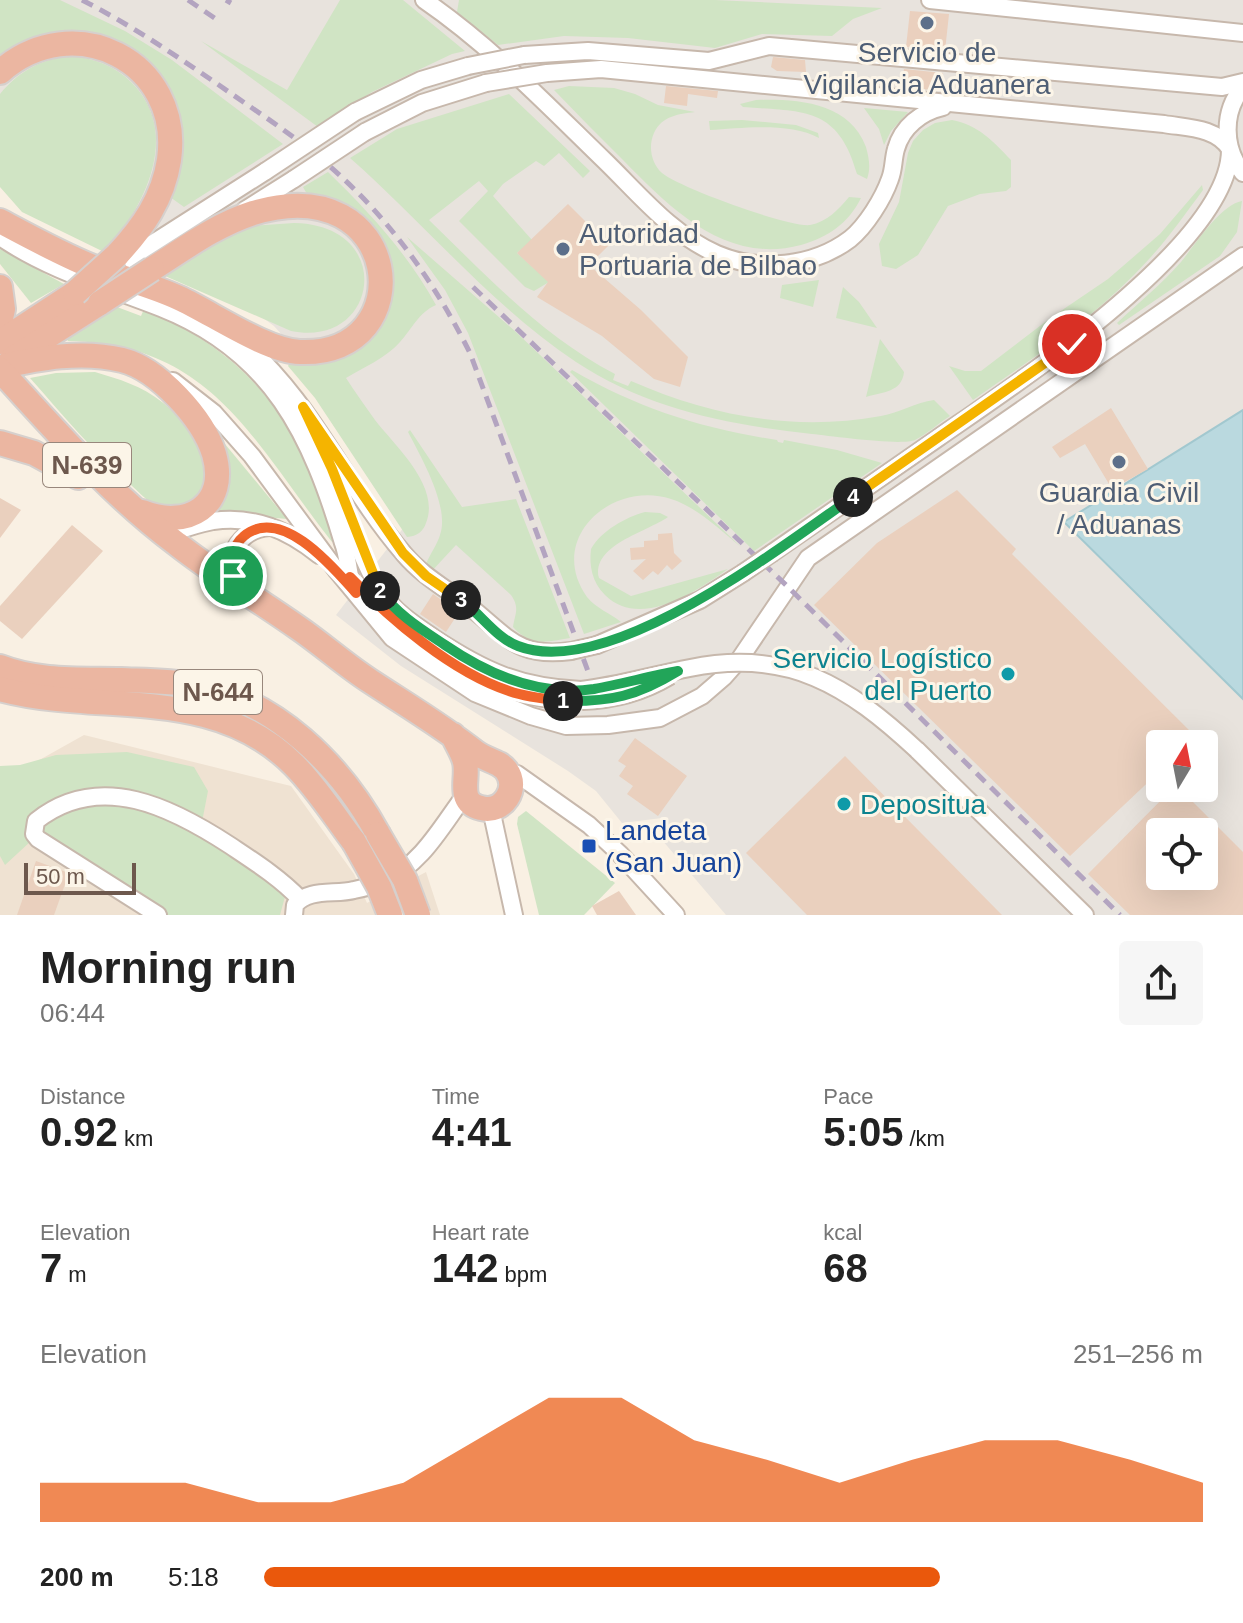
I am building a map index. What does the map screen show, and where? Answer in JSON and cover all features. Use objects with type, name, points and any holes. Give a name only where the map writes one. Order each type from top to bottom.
[{"type":"highway","points":[[0,72],[20,57],[41,47],[63,42],[82,42],[106,49],[126,59],[154,88],[168,122],[170,150],[160,192],[121,258],[75,293],[0,342]]},
{"type":"highway","points":[[0,221],[91,266],[155,288],[273,346],[291,351],[310,352],[340,344],[363,328],[377,306],[381,270],[375,251],[353,222],[336,212],[307,206],[270,209],[214,230],[152,269],[100,303],[0,368]]},
{"type":"highway","points":[[0,208],[36,240]]},
{"type":"highway","points":[[0,287],[3,299],[0,323]]},
{"type":"highway","points":[[0,368],[41,358],[108,357],[138,366],[162,382],[209,440],[217,472],[210,498],[195,514],[182,518],[165,519],[128,504]]},
{"type":"highway","name":"N-639","points":[[0,368],[7,392],[83,482],[129,526],[187,572],[283,633],[370,681]]},
{"type":"highway","name":"N-639","points":[[7,392],[45,419],[128,504],[163,534],[370,681],[453,735]]},
{"type":"highway","points":[[0,443],[34,453],[83,482],[146,529],[163,534]]},
{"type":"highway","name":"N-644","points":[[0,667],[46,677],[195,685],[233,696],[263,711],[297,733],[346,784],[405,880],[418,915]]},
{"type":"highway","name":"N-644","points":[[0,689],[39,697],[182,708],[222,720],[260,738],[295,766],[354,842],[379,887],[390,915]]},
{"type":"highway","points":[[453,735],[496,766],[512,786],[498,805],[476,806],[465,786],[466,763],[453,735]]},
{"type":"highway","points":[[465,786],[473,766],[496,766]]},
{"type":"street","points":[[424,0],[451,18],[509,68],[674,227],[702,247],[745,262],[775,264],[806,260],[850,238],[864,223],[889,182],[902,134],[918,118],[937,108],[953,105]]},
{"type":"street","points":[[930,0],[1243,33]]},
{"type":"street","points":[[121,258],[266,171],[355,112],[421,80],[468,66],[524,55],[588,51],[709,61],[769,46],[1222,87],[1243,85]]},
{"type":"street","points":[[214,230],[365,132],[422,103],[486,83],[547,73],[601,69],[1164,124],[1219,136],[1243,173]]},
{"type":"street","points":[[202,309],[260,357],[303,407],[371,510],[416,567],[474,609],[512,644],[552,652],[571,651],[597,645],[690,606],[743,573],[1088,332],[1148,276],[1205,213],[1226,177],[1230,149],[1228,119],[1243,85]]},
{"type":"street","points":[[0,237],[58,271],[183,318],[224,342],[255,370],[283,401],[312,452],[345,547],[348,580]]},
{"type":"street","points":[[138,366],[180,385],[214,413],[252,456],[392,638],[449,679],[542,721],[579,726],[660,718],[702,696],[724,677],[739,660],[808,558],[1243,256]]},
{"type":"street","points":[[303,407],[332,469],[375,581],[395,610],[492,673],[581,696]]},
{"type":"street","points":[[163,534],[229,520],[276,528],[299,539],[402,627],[476,676],[518,694],[581,696],[717,664],[773,666],[809,675],[854,696],[879,715],[1085,915]]},
{"type":"street","points":[[244,592],[232,570],[236,545],[252,531],[276,528]]},
{"type":"street","points":[[496,766],[517,774],[589,825],[676,915]]},
{"type":"street","points":[[158,915],[38,839],[34,834],[36,821],[64,805],[100,797],[134,798],[155,804],[175,812],[249,858],[287,886],[297,907],[312,895],[355,890],[386,880],[425,852],[465,786]]},
{"type":"street","points":[[514,915],[498,805],[522,794],[547,795]]},
{"type":"shaded area","points":[[0,0],[1243,0],[1243,410],[1064,522],[1243,699],[1243,915],[726,915],[662,840],[662,818],[622,823],[596,791],[401,666],[336,615],[411,518],[324,382],[274,326],[224,289],[78,233],[0,187]]},
{"type":"shaded area","points":[[84,735],[291,786],[354,874],[367,903],[426,872],[440,915],[0,915],[0,782]]},
{"type":"green space","points":[[0,0],[60,0],[125,31],[172,60],[283,144],[184,207],[170,197],[166,90],[155,70],[126,46],[109,38],[72,31],[35,37],[0,55]]},
{"type":"green space","points":[[340,0],[403,0],[465,51],[452,54],[372,92],[318,127],[201,41],[287,90]]},
{"type":"green space","points":[[459,0],[715,0],[882,8],[853,19],[832,36],[762,34],[715,48],[628,38],[564,36],[498,45],[457,12]]},
{"type":"green space","points":[[71,56],[104,64],[125,76],[146,102],[154,124],[156,147],[144,193],[104,252],[22,212],[0,187],[0,94],[31,68]]},
{"type":"green space","points":[[569,86],[614,88],[658,105],[695,112],[677,115],[661,123],[652,138],[652,154],[662,173],[711,196],[759,214],[810,225],[827,218],[849,197],[861,198],[850,215],[836,228],[801,245],[774,249],[748,247],[724,240],[681,214],[661,197],[554,90]]},
{"type":"green space","points":[[509,94],[590,171],[583,178],[559,153],[544,166],[536,161],[503,184],[493,196],[532,240],[517,253],[549,282],[534,291],[525,287],[459,221],[488,191],[479,181],[429,220],[516,304],[563,342],[615,374],[613,380],[628,386],[631,381],[692,403],[753,418],[849,421],[894,413],[934,400],[950,416],[919,438],[907,442],[750,426],[660,403],[631,392],[576,362],[488,291],[350,158],[397,129]]},
{"type":"green space","points":[[756,100],[820,106],[848,121],[866,147],[869,163],[867,179],[857,174],[840,136],[828,124],[800,112],[743,107],[740,104]]},
{"type":"green space","points":[[864,108],[908,112],[891,131],[884,145],[879,129]]},
{"type":"green space","points":[[742,120],[796,125],[818,133],[819,138],[780,128],[710,130],[709,121]]},
{"type":"green space","points":[[952,120],[977,130],[1011,160],[1011,187],[948,206],[918,255],[896,269],[882,266],[879,244],[899,202],[913,141],[935,123]]},
{"type":"green space","points":[[328,172],[387,234],[436,305],[420,316],[388,353],[346,378],[413,467],[427,495],[429,509],[426,523],[419,533],[407,537],[315,398],[288,366],[290,362],[331,358],[391,273],[382,242],[364,218],[338,202],[307,194],[303,187]]},
{"type":"green space","points":[[1202,185],[1203,190],[1164,242],[1110,298],[1066,334],[973,400],[949,366],[965,371],[981,371],[1108,279],[1160,234]]},
{"type":"green space","points":[[1242,201],[1237,232],[1220,256],[1119,325],[1117,323],[1174,270],[1225,210]]},
{"type":"green space","points":[[294,223],[327,229],[349,243],[362,263],[364,284],[358,305],[343,322],[321,332],[291,331],[165,276],[229,234],[250,226]]},
{"type":"green space","points":[[407,237],[516,332],[741,547],[699,513],[671,499],[648,495],[627,498],[607,506],[591,519],[580,535],[574,555],[576,575],[587,597],[621,622],[584,634],[468,333],[445,290]]},
{"type":"green space","points":[[0,249],[64,284],[31,303],[0,264]]},
{"type":"green space","points":[[819,280],[813,307],[780,298],[782,285]]},
{"type":"green space","points":[[843,287],[859,302],[877,328],[836,318]]},
{"type":"green space","points":[[117,307],[141,316],[144,309],[183,328],[216,349],[269,400],[306,463],[321,500],[334,540],[332,542],[252,435],[225,405],[194,379],[159,359],[117,346],[68,341],[66,338]]},
{"type":"green space","points":[[880,339],[904,372],[896,387],[866,397]]},
{"type":"green space","points":[[572,370],[622,396],[696,423],[783,443],[784,440],[837,450],[882,463],[754,551],[570,372]]},
{"type":"green space","points":[[95,372],[146,392],[162,402],[184,424],[202,454],[206,469],[205,483],[199,495],[177,507],[161,507],[151,503],[91,447],[30,378],[56,373]]},
{"type":"green space","points":[[410,430],[462,507],[516,499],[570,638],[539,642],[526,638],[513,627],[516,607],[511,595],[456,545],[430,573],[426,564],[440,535],[441,511],[433,482],[408,432]]},
{"type":"green space","points":[[220,438],[287,519],[212,512]]},
{"type":"green space","points":[[645,512],[668,517],[612,548],[603,557],[599,578],[631,596],[728,569],[668,603],[635,609],[619,605],[605,595],[594,579],[591,549],[601,536],[615,526]]},
{"type":"green space","points":[[127,752],[194,767],[208,791],[202,822],[159,799],[131,792],[61,800],[31,841],[5,865],[0,856],[0,766],[20,765],[56,755]]},
{"type":"green space","points":[[92,803],[132,804],[191,827],[286,893],[280,915],[168,915],[43,836],[40,826],[53,816]]},
{"type":"green space","points":[[526,811],[615,883],[584,915],[539,915],[517,824],[518,817]]},
{"type":"water","points":[[1243,410],[1243,699],[1064,522]]},
{"type":"building","points":[[910,11],[949,14],[945,51],[906,47]]},
{"type":"building","points":[[773,57],[805,60],[806,72],[777,71],[771,67]]},
{"type":"building","points":[[904,69],[943,73],[941,91],[902,87]]},
{"type":"building","points":[[666,86],[718,91],[717,98],[688,94],[687,106],[664,103]]},
{"type":"building","points":[[568,204],[609,245],[589,265],[641,310],[688,357],[680,387],[654,379],[602,336],[537,297],[548,282],[517,253]]},
{"type":"building","points":[[1111,408],[1148,469],[1112,489],[1085,444],[1060,458],[1052,447]]},
{"type":"building","name":"Servicio Logístico del Puerto","points":[[957,490],[1016,549],[1012,554],[1189,730],[1146,730],[1146,784],[1070,856],[814,605],[877,543]]},
{"type":"building","points":[[0,498],[21,510],[0,538]]},
{"type":"building","points":[[72,525],[103,551],[22,639],[0,621],[0,606]]},
{"type":"building","points":[[672,533],[674,553],[682,561],[672,570],[667,565],[658,575],[653,571],[643,580],[633,571],[646,559],[631,560],[630,548],[644,547],[644,541],[658,540],[658,534]]},
{"type":"building","points":[[433,594],[459,612],[446,632],[420,614]]},
{"type":"building","points":[[635,738],[687,776],[658,816],[627,794],[633,786],[619,776],[626,766],[618,761]]},
{"type":"building","name":"Depositua","points":[[845,756],[1002,915],[807,915],[746,853]]},
{"type":"building","points":[[1159,802],[1193,802],[1209,818],[1146,818],[1146,890],[1218,890],[1218,827],[1243,852],[1243,915],[1130,915],[1088,874]]},
{"type":"building","points":[[36,861],[69,873],[54,915],[17,915]]},
{"type":"building","points":[[619,891],[636,915],[597,915],[592,906]]},
{"type":"railway","points":[[82,0],[167,50],[299,141],[359,194],[401,242],[438,296],[470,353],[589,674]]},
{"type":"railway","points":[[188,0],[219,21]]},
{"type":"railway","points":[[226,0],[231,3]]},
{"type":"railway","points":[[473,287],[787,586],[1120,915]]},
{"type":"place","name":"Servicio de Vigilancia Aduanera","points":[[927,23]]},
{"type":"place","name":"Autoridad Portuaria de Bilbao","points":[[563,249]]},
{"type":"place","name":"Guardia Civil / Aduanas","points":[[1119,462]]},
{"type":"place","name":"Servicio Logístico del Puerto","points":[[1008,674]]},
{"type":"place","name":"Depositua","points":[[844,804]]},
{"type":"place","name":"Landeta (San Juan)","points":[[589,846]]},
{"type":"route","points":[[233,576],[232,558],[240,540],[258,529],[276,528],[299,539],[337,571],[356,593],[350,577],[402,627],[476,676],[507,691],[563,701],[634,694],[649,689],[678,671],[594,689],[527,684],[492,673],[468,660],[395,610],[375,581],[332,469],[303,407],[390,537],[416,567],[474,609],[512,644],[562,653],[608,641],[709,595],[1072,344]]}]
